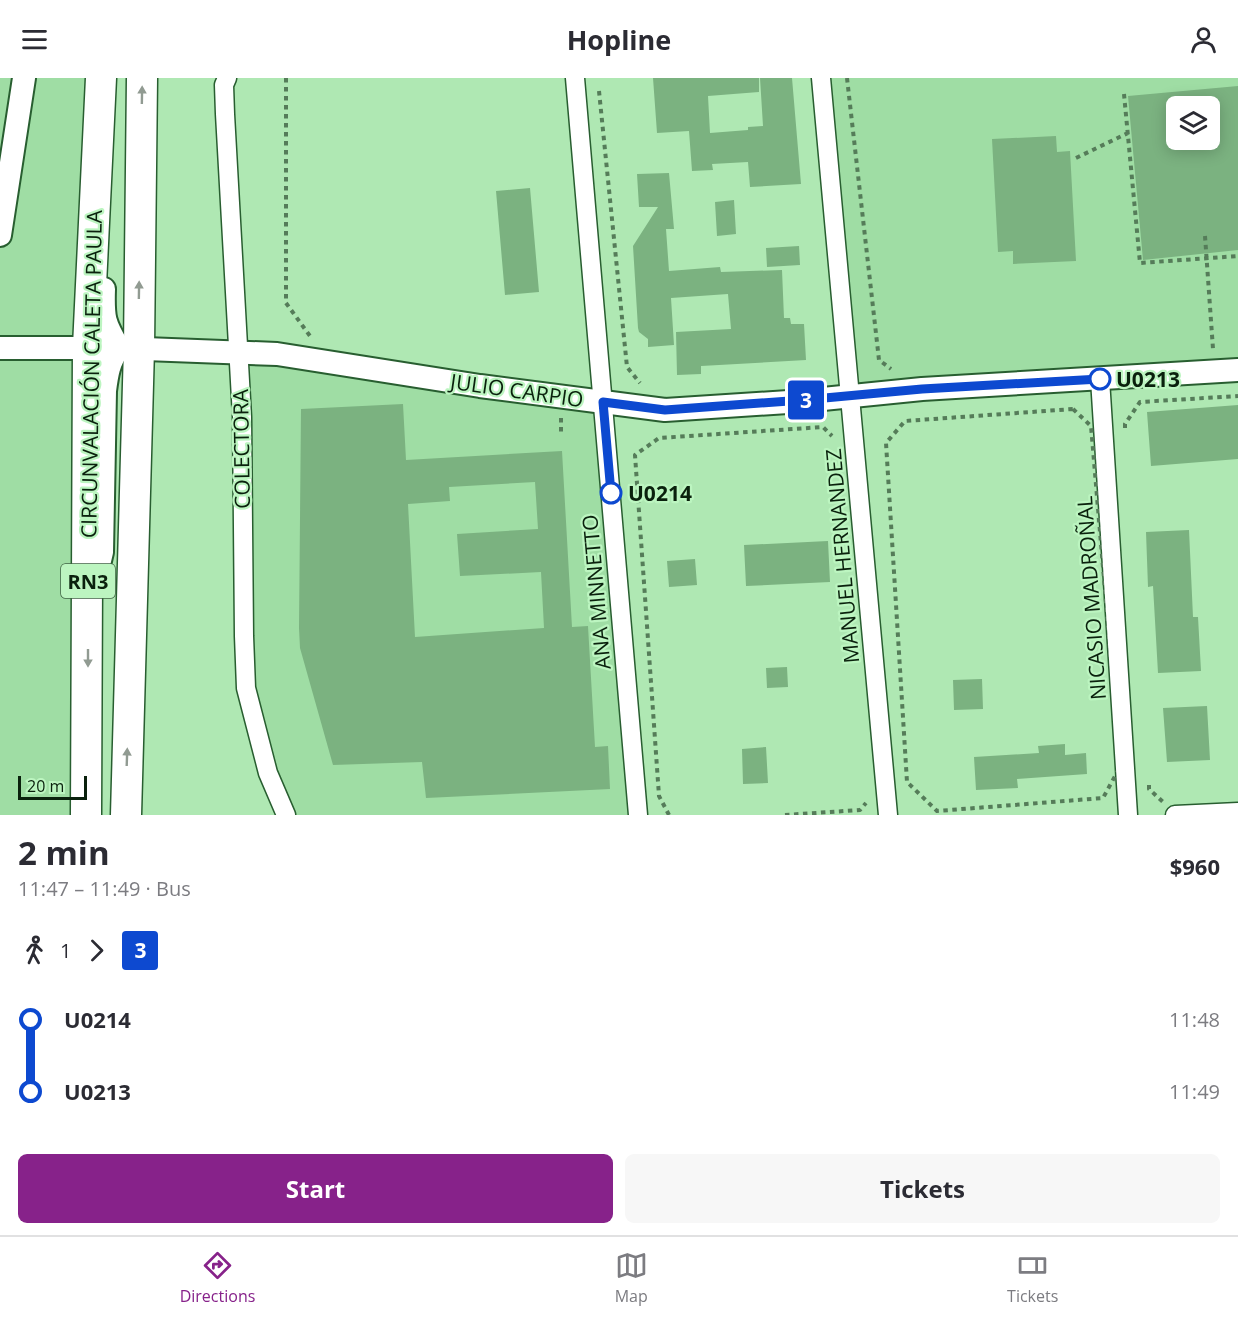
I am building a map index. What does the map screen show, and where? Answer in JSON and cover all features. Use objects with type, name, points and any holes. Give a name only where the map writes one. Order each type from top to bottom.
[{"type":"highway","name":"CIRCUNVALACIÓN CALETA PAULA","points":[[101,78],[97,163],[133,556],[126,815]]},
{"type":"highway","name":"CIRCUNVALACIÓN CALETA PAULA","points":[[86,815],[88,611],[142,78]]},
{"type":"street","points":[[0,235],[24,78]]},
{"type":"street","name":"COLECTORA","points":[[227,78],[224,86],[225,114],[242,417],[246,688],[268,773],[286,815]]},
{"type":"street","name":"ANA MINNETTO","points":[[576,78],[638,815]]},
{"type":"street","name":"MANUEL HERNANDEZ","points":[[821,78],[888,815]]},
{"type":"street","name":"JULIO CARPIO","points":[[0,348],[277,354],[480,386],[665,410],[922,389],[1238,370]]},
{"type":"street","name":"NICASIO MADROÑAL","points":[[1100,379],[1128,815]]},
{"type":"street","points":[[1172,811],[1238,812]]},
{"type":"path","points":[[286,78],[286,303],[311,338]]},
{"type":"path","points":[[847,78],[879,360],[896,372]]},
{"type":"path","points":[[599,90],[627,367],[645,389]]},
{"type":"path","points":[[1124,94],[1140,263],[1238,256]]},
{"type":"path","points":[[1076,158],[1128,133]]},
{"type":"path","points":[[1205,236],[1213,352]]},
{"type":"path","points":[[1203,352],[1222,351]]},
{"type":"path","points":[[1126,431],[1125,424],[1140,402],[1238,396]]},
{"type":"path","points":[[1073,408],[1091,426],[1120,766],[1103,798],[938,811],[907,782],[886,443],[905,421],[1073,408]]},
{"type":"path","points":[[669,815],[659,796],[635,455],[659,438],[823,427]]},
{"type":"path","points":[[1148,777],[1149,789],[1172,811]]},
{"type":"shaded area","points":[[0,78],[101,78],[86,815],[0,815]]},
{"type":"shaded area","points":[[821,78],[1238,78],[1238,370],[851,396]]},
{"type":"shaded area","points":[[238,353],[603,402],[638,815],[286,815],[254,723]]},
{"type":"building","points":[[653,78],[759,78],[759,92],[708,96],[710,133],[748,130],[748,127],[763,126],[760,78],[792,78],[801,184],[750,187],[748,162],[712,164],[713,170],[692,171],[689,131],[657,133]]},
{"type":"building","points":[[1238,86],[1238,250],[1143,260],[1128,96]]},
{"type":"building","points":[[1056,136],[1057,152],[1070,151],[1076,261],[1013,264],[1013,251],[998,252],[992,139]]},
{"type":"building","points":[[669,173],[674,229],[666,229],[669,271],[720,267],[721,272],[782,270],[784,318],[790,318],[791,324],[804,324],[806,360],[701,366],[701,374],[677,375],[676,332],[731,329],[728,294],[671,298],[674,345],[648,347],[648,339],[639,332],[638,328],[633,246],[658,207],[639,207],[637,174]]},
{"type":"building","points":[[530,188],[539,292],[505,295],[496,191]]},
{"type":"building","points":[[734,200],[736,234],[717,236],[715,202]]},
{"type":"building","points":[[799,246],[800,265],[767,267],[766,248]]},
{"type":"building","points":[[403,404],[406,460],[562,451],[572,627],[588,626],[595,747],[608,746],[610,789],[426,798],[422,762],[333,765],[300,648],[301,409]],"holes":[[[535,482],[538,529],[457,534],[460,576],[541,572],[544,628],[415,637],[408,504],[450,501],[449,487]]]},
{"type":"building","points":[[1238,405],[1238,459],[1151,466],[1147,412]]},
{"type":"building","points":[[1189,530],[1193,617],[1198,617],[1201,671],[1158,673],[1153,586],[1148,587],[1146,532]]},
{"type":"building","points":[[828,541],[830,582],[746,586],[744,545]]},
{"type":"building","points":[[695,559],[697,585],[669,587],[667,561]]},
{"type":"building","points":[[787,667],[788,687],[767,688],[766,668]]},
{"type":"building","points":[[982,679],[983,709],[954,710],[953,680]]},
{"type":"building","points":[[1207,706],[1210,760],[1167,762],[1163,708]]},
{"type":"building","points":[[1065,744],[1065,755],[1086,753],[1087,774],[1017,779],[1018,788],[976,790],[974,757],[1039,753],[1038,746]]},
{"type":"building","points":[[766,747],[768,783],[743,784],[742,749]]},
{"type":"bus line","name":"3","points":[[611,493],[603,402],[665,410],[922,389],[1100,379]]},
{"type":"place","name":"U0213","points":[[1100,379]]},
{"type":"place","name":"U0214","points":[[611,493]]}]
